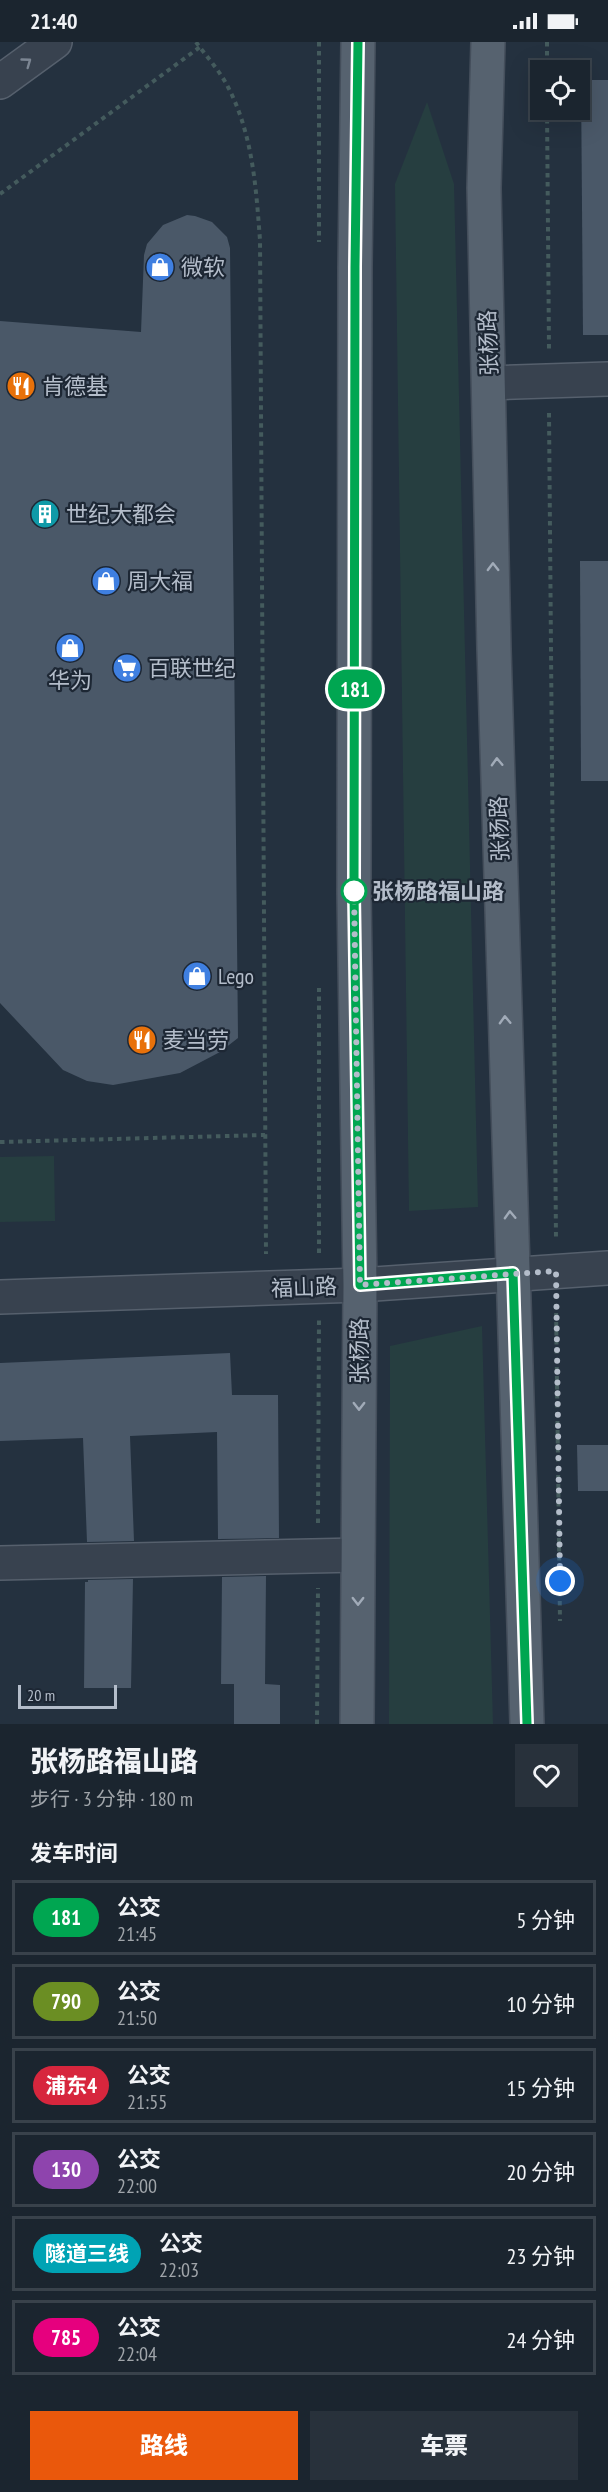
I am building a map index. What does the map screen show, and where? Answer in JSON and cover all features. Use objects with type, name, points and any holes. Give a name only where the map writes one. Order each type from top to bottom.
[{"type":"main road","name":"张杨路","points":[[357,1724],[360,1285],[354,894],[355,267],[358,42]]},
{"type":"main road","name":"张杨路","points":[[489,42],[484,189],[494,649],[527,1724]]},
{"type":"street","points":[[0,82],[55,42]]},
{"type":"street","points":[[489,383],[608,379]]},
{"type":"street","name":"福山路","points":[[0,1297],[360,1285],[608,1268]]},
{"type":"street","points":[[0,1563],[358,1555]]},
{"type":"path","points":[[196,42],[227,85],[244,122],[255,178],[260,240],[266,1288]]},
{"type":"path","points":[[547,42],[547,60]]},
{"type":"path","points":[[0,194],[200,47]]},
{"type":"path","points":[[547,120],[560,1629]]},
{"type":"path","points":[[0,1142],[265,1135]]},
{"type":"green space","points":[[427,102],[454,184],[478,1207],[409,1211],[395,184]]},
{"type":"green space","points":[[54,1156],[55,1221],[0,1222],[0,1157]]},
{"type":"green space","points":[[482,1326],[493,1724],[389,1724],[390,1346]]},
{"type":"building","points":[[590,80],[608,80],[608,335],[583,335],[581,120],[590,120]]},
{"type":"building","name":"百联世纪","points":[[187,215],[212,222],[227,237],[230,248],[238,1038],[220,1052],[180,1073],[113,1085],[87,1081],[63,1070],[0,1003],[0,321],[141,332],[144,255],[147,244],[163,225]]},
{"type":"building","points":[[580,561],[608,561],[608,781],[581,781]]},
{"type":"building","points":[[230,1353],[232,1395],[278,1395],[279,1538],[218,1539],[217,1432],[130,1436],[134,1541],[87,1542],[83,1438],[0,1441],[0,1363]]},
{"type":"building","points":[[577,1445],[608,1445],[608,1491],[578,1491]]},
{"type":"building","points":[[266,1576],[265,1684],[280,1685],[280,1724],[234,1724],[234,1684],[221,1684],[222,1577]]},
{"type":"building","points":[[133,1579],[131,1688],[84,1688],[85,1582],[88,1580]]},
{"type":"bus line","name":"181","points":[[358,42],[355,267],[354,894],[360,1285],[513,1273],[527,1724]]},
{"type":"place","name":"微软","points":[[160,267]]},
{"type":"place","name":"肯德基","points":[[21,386]]},
{"type":"place","name":"世纪大都会","points":[[45,514]]},
{"type":"place","name":"周大福","points":[[106,581]]},
{"type":"place","name":"华为","points":[[70,648]]},
{"type":"place","name":"百联世纪","points":[[127,668]]},
{"type":"place","name":"张杨路福山路","points":[[354,891]]},
{"type":"place","name":"Lego","points":[[197,976]]},
{"type":"place","name":"麦当劳","points":[[142,1040]]},
{"type":"route","points":[[354,891],[360,1285],[556,1271],[560,1581]]}]
